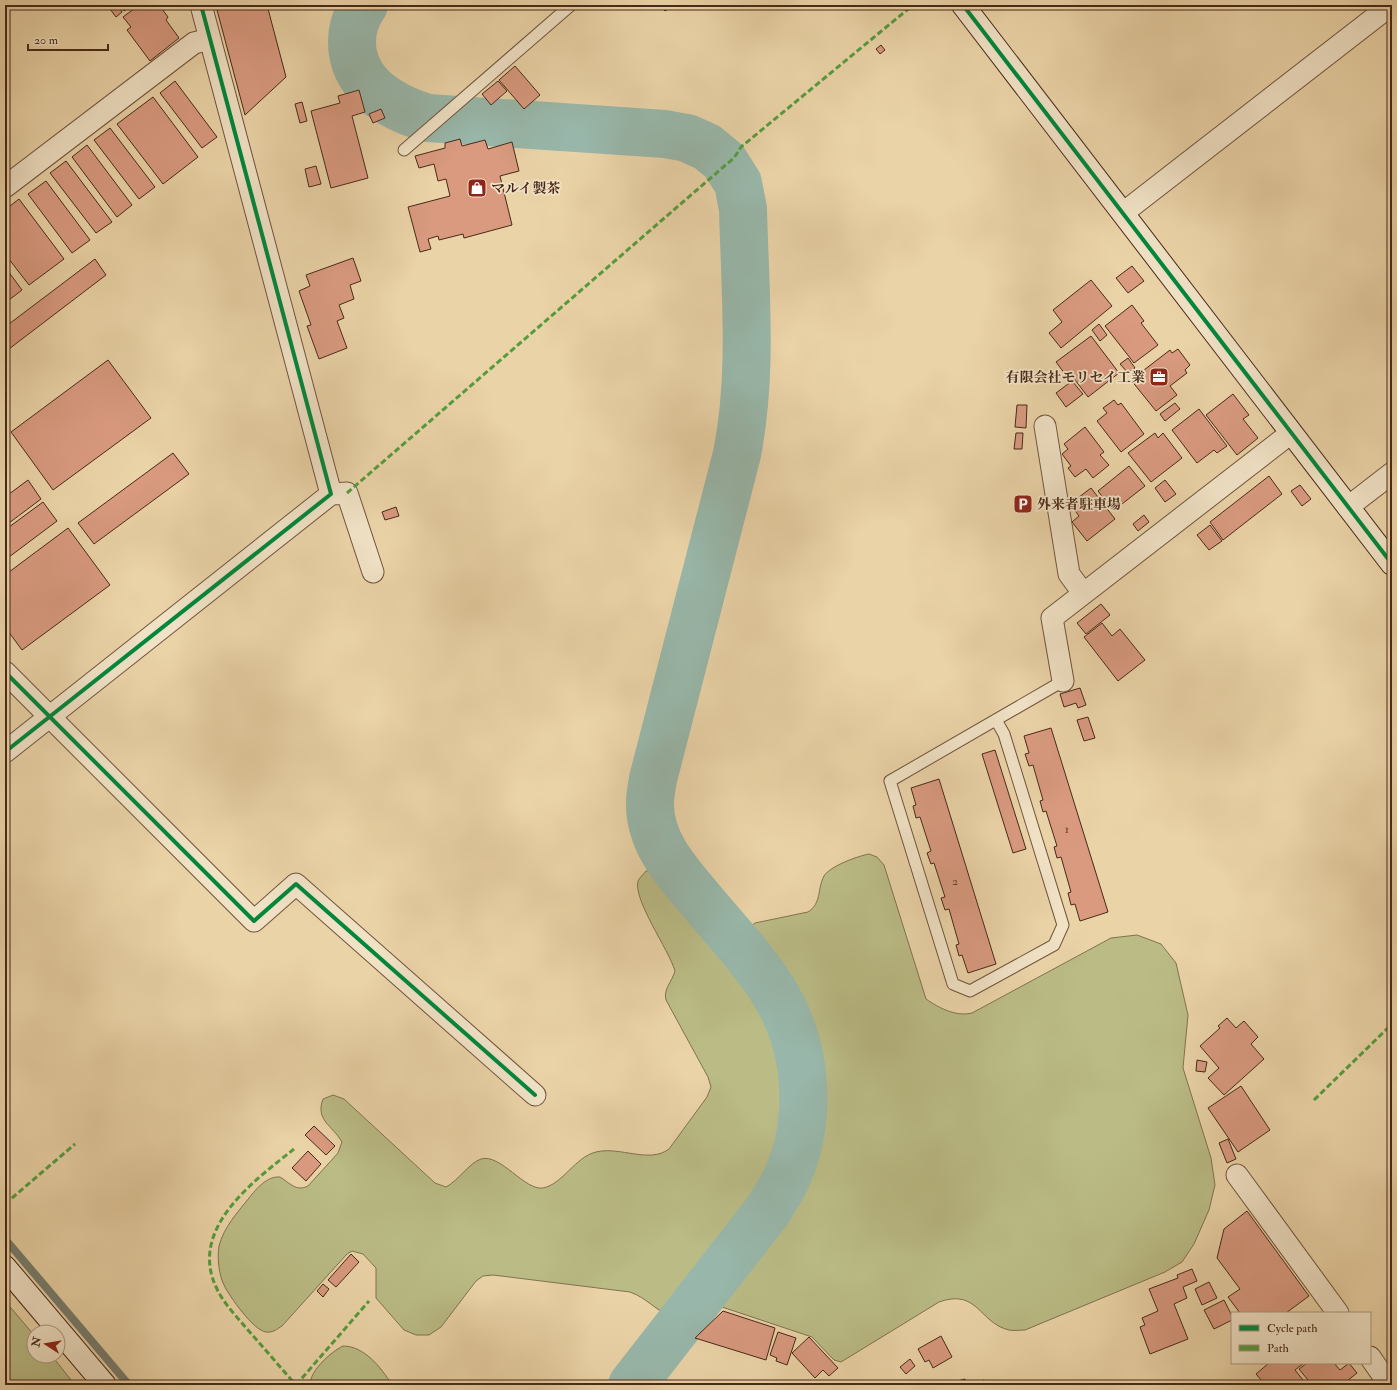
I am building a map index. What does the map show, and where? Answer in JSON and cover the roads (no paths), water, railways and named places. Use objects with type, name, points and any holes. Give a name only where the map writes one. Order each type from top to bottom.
[{"type":"street","points":[[201,5],[331,494]]},
{"type":"street","points":[[963,5],[1392,564]]},
{"type":"street","points":[[1122,213],[1390,5]]},
{"type":"street","points":[[5,187],[194,43],[210,39]]},
{"type":"street","points":[[1045,426],[1069,574],[1083,593]]},
{"type":"street","points":[[1063,681],[1052,618],[1291,433]]},
{"type":"street","points":[[1348,506],[1392,473]]},
{"type":"street","points":[[5,752],[331,494],[347,493],[373,572]]},
{"type":"street","points":[[5,672],[254,921],[296,884],[535,1095]]},
{"type":"street","points":[[1237,1175],[1337,1312]]},
{"type":"street","points":[[5,1267],[105,1385]]},
{"type":"street","points":[[1371,1358],[1384,1377],[1385,1385]]},
{"type":"lane","points":[[404,150],[570,5]]},
{"type":"lane","points":[[996,720],[1004,734],[1063,925],[1054,945],[970,991],[953,984],[890,782],[996,720],[1063,681]]},
{"type":"waterway","points":[[364,5],[357,18],[352,37],[354,57],[359,71],[376,92],[401,108],[428,118],[665,134],[687,138],[707,147],[724,161],[738,183],[743,209],[747,332],[745,393],[742,424],[737,454],[653,779],[650,799],[651,817],[654,831],[667,858],[752,961],[778,999],[788,1019],[796,1041],[801,1064],[803,1110],[795,1156],[787,1177],[769,1209],[632,1385]]},
{"type":"waterway","points":[[5,1239],[129,1385]]},
{"type":"place","name":"マルイ製茶","points":[[477,188]]},
{"type":"place","name":"有限会社モリセイ工業","points":[[1159,377]]},
{"type":"place","name":"外来者駐車場","points":[[1023,504]]}]
